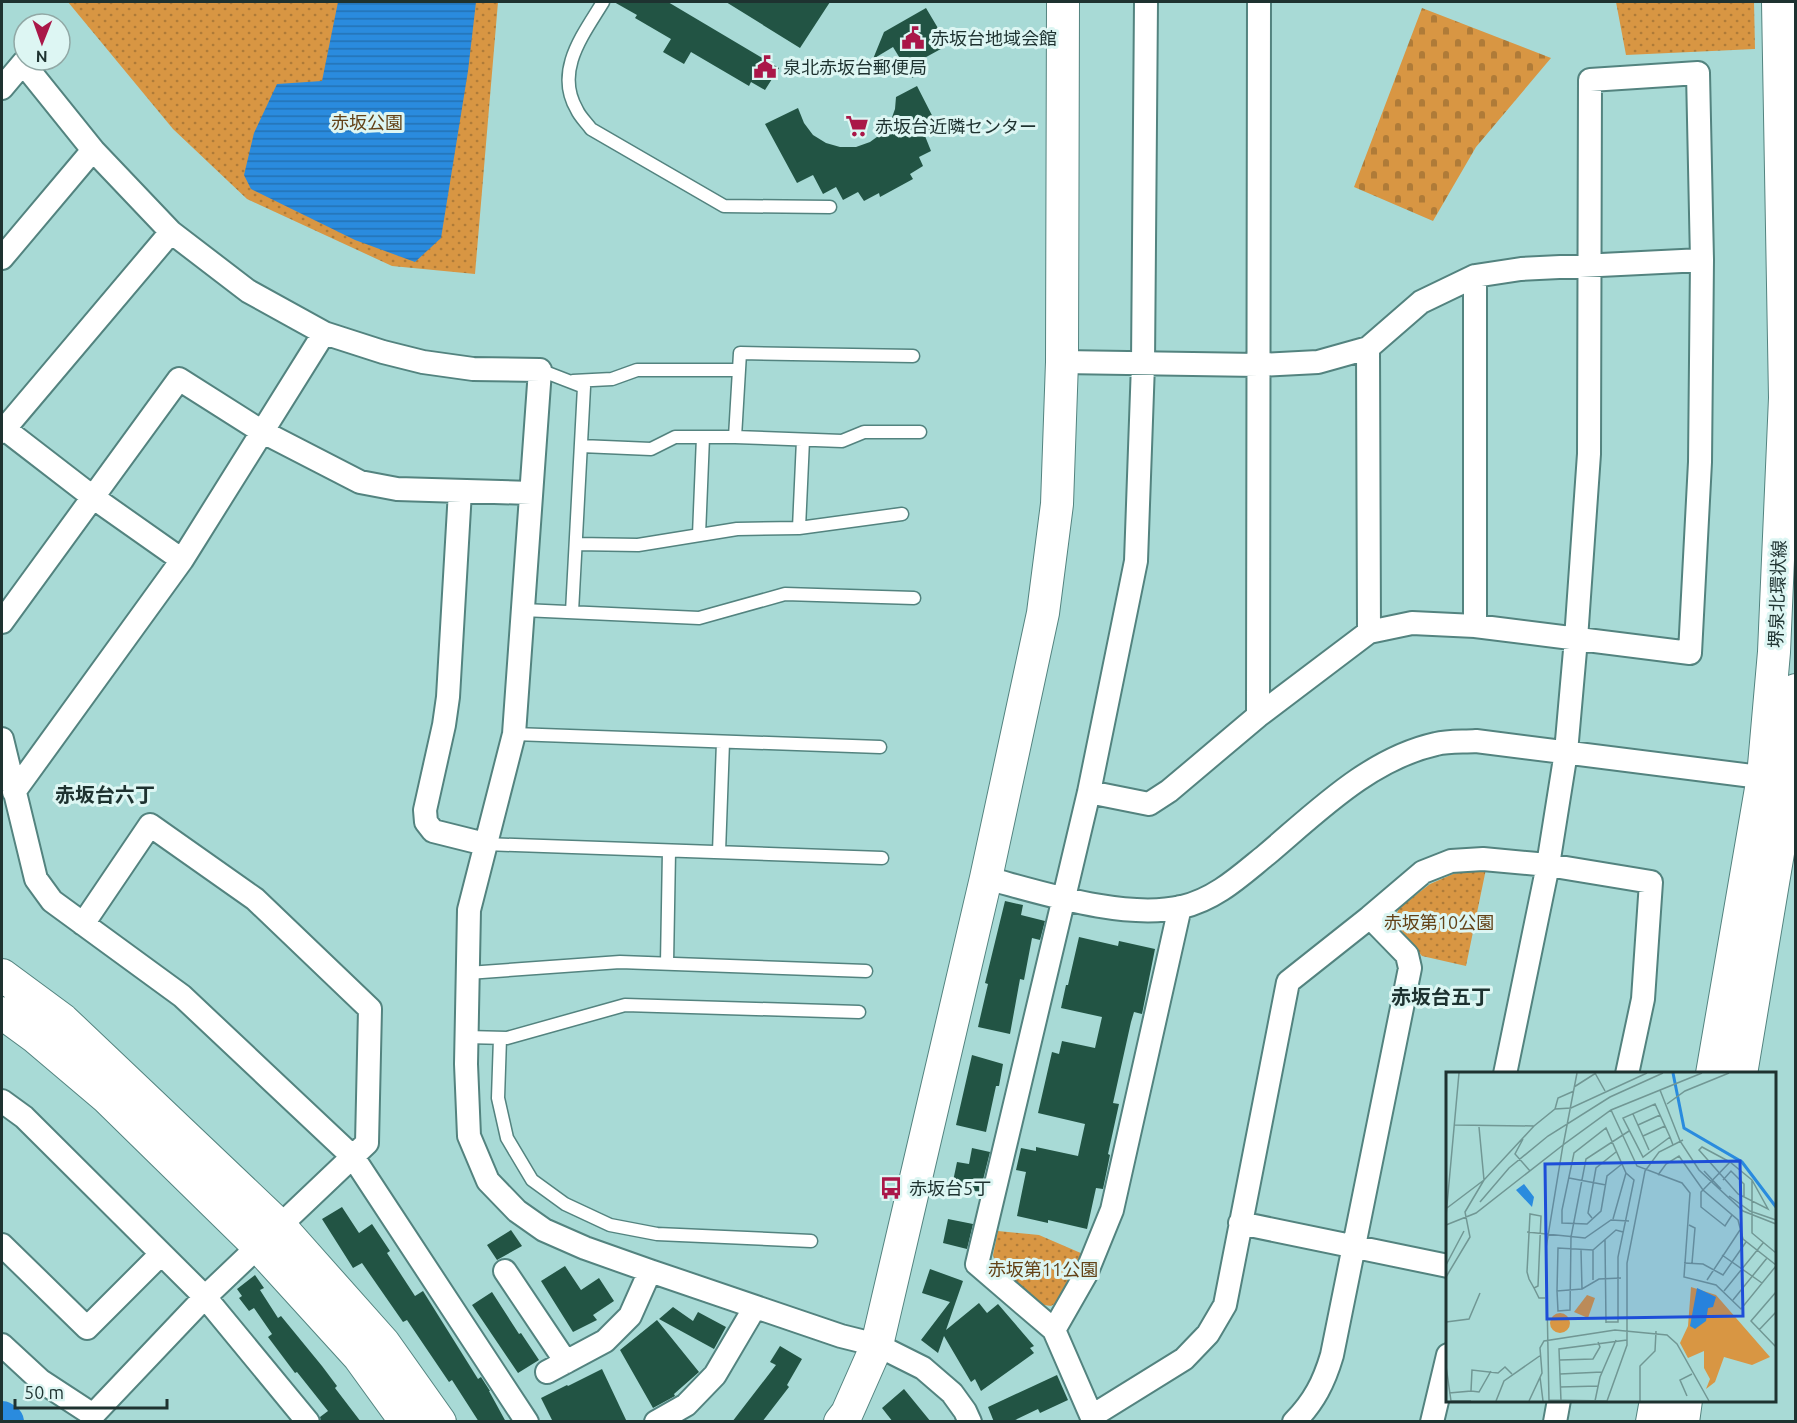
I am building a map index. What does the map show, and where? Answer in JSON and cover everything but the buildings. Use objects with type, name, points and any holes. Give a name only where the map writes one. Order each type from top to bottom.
[{"type":"street","points":[[840,1422],[847,1413],[877,1345],[986,878],[1043,613],[1057,504],[1062,362],[1064,2]]},
{"type":"street","points":[[1146,2],[1143,364],[1137,561],[1089,792],[977,1264],[1054,1330],[1093,1419],[1184,1359],[1208,1334],[1225,1305],[1288,982],[1423,872],[1451,861],[1483,859],[1548,865],[1651,882],[1643,999],[1627,1072]]},
{"type":"street","points":[[1258,716],[1259,2]]},
{"type":"street","name":"堺泉北環状線","points":[[1741,1072],[1785,811],[1774,651],[1785,398],[1778,2]]},
{"type":"street","points":[[2,88],[23,63],[93,150],[171,232],[248,291],[324,333],[423,362],[473,369],[540,370],[514,734],[469,910],[466,1038],[469,1136],[488,1181],[517,1211],[544,1230],[585,1248],[650,1271],[842,1336],[877,1345],[923,1368],[952,1393],[970,1422]]},
{"type":"street","points":[[1089,792],[1149,804],[1169,791],[1258,716],[1369,632],[1412,623],[1475,626],[1576,639],[1690,653],[1700,462],[1702,260],[1698,73],[1590,80],[1589,454],[1576,639],[1566,752],[1548,865],[1505,1072]]},
{"type":"street","points":[[2,258],[93,150]]},
{"type":"street","points":[[171,232],[2,430],[182,560]]},
{"type":"street","points":[[1062,362],[1258,365],[1318,362],[1368,348],[1421,302],[1475,276],[1521,269],[1702,260]]},
{"type":"street","points":[[1475,276],[1475,626]]},
{"type":"street","points":[[14,792],[182,560],[324,333]]},
{"type":"street","points":[[1368,348],[1369,632]]},
{"type":"street","points":[[2,622],[179,380],[261,431],[360,482],[396,489],[531,493]]},
{"type":"street","points":[[460,491],[448,697],[425,810],[426,822],[433,831],[485,844]]},
{"type":"street","name":"堺泉北環状線","points":[[1712,1072],[1782,780],[1796,690]]},
{"type":"street","points":[[2,738],[36,879],[52,901],[182,996],[353,1157],[526,1422]]},
{"type":"street","points":[[986,878],[1063,898],[1140,911],[1180,907],[1201,902],[1230,885],[1339,793],[1389,760],[1436,744],[1476,741],[1782,780]]},
{"type":"street","points":[[2,1345],[41,1382],[99,1418],[205,1297],[367,1143],[370,1009],[255,899],[150,825],[83,924]]},
{"type":"street","points":[[1054,1330],[1086,1274],[1112,1210],[1180,907]]},
{"type":"street","points":[[1294,1422],[1308,1408],[1325,1381],[1332,1355],[1410,968],[1407,955],[1370,917]]},
{"type":"street","points":[[2,975],[63,1020],[269,1236],[406,1422]]},
{"type":"street","points":[[2,1013],[35,1037],[269,1236],[384,1343],[440,1422]]},
{"type":"street","points":[[2,1101],[24,1117],[205,1297],[308,1422]]},
{"type":"street","points":[[1240,1223],[1446,1266]]},
{"type":"street","points":[[2,1245],[87,1328],[161,1254]]},
{"type":"street","points":[[505,1271],[556,1367],[605,1341],[630,1316],[650,1271]]},
{"type":"street","points":[[656,1422],[686,1405],[715,1375],[756,1306]]},
{"type":"street","points":[[1432,1422],[1446,1363]]},
{"type":"street","points":[[1555,1422],[1559,1402]]},
{"type":"street","points":[[1652,1422],[1656,1402]]},
{"type":"street","points":[[1683,1422],[1686,1402]]},
{"type":"lane","points":[[603,2],[576,48],[568,71],[569,92],[577,111],[591,129],[724,206],[830,207]]},
{"type":"lane","points":[[735,436],[740,353],[913,356]]},
{"type":"lane","points":[[540,370],[584,387],[572,612]]},
{"type":"lane","points":[[570,382],[612,379],[637,370],[739,370]]},
{"type":"lane","points":[[581,446],[651,449],[675,437],[735,436],[842,441],[864,432],[920,432]]},
{"type":"lane","points":[[699,535],[703,437]]},
{"type":"lane","points":[[799,528],[803,440]]},
{"type":"lane","points":[[576,544],[638,545],[736,529],[799,528],[902,514]]},
{"type":"lane","points":[[523,610],[699,618],[785,594],[914,598]]},
{"type":"lane","points":[[514,734],[880,747]]},
{"type":"lane","points":[[720,852],[723,742]]},
{"type":"lane","points":[[485,844],[882,858]]},
{"type":"lane","points":[[667,963],[669,850]]},
{"type":"lane","points":[[468,973],[620,962],[867,971]]},
{"type":"lane","points":[[466,1038],[507,1038],[625,1005],[859,1012]]},
{"type":"lane","points":[[500,1038],[498,1098],[507,1138],[532,1180],[565,1204],[610,1225],[657,1234],[811,1241]]},
{"type":"green space","name":"赤坂公園","points":[[68,2],[498,2],[475,274],[392,266],[247,199],[173,129]]},
{"type":"green space","points":[[1616,2],[1754,2],[1755,49],[1626,55]]},
{"type":"green space","points":[[1422,8],[1551,58],[1476,147],[1433,221],[1354,187]]},
{"type":"green space","name":"赤坂第10公園","points":[[1486,869],[1466,966],[1422,956],[1397,925],[1396,916],[1399,908],[1430,884],[1453,874]]},
{"type":"green space","name":"赤坂第11公園","points":[[998,1231],[1039,1235],[1083,1254],[1058,1302],[1051,1306],[1037,1304],[996,1265],[993,1255]]},
{"type":"water","points":[[338,2],[476,2],[468,71],[441,238],[415,262],[355,240],[251,189],[244,175],[254,133],[277,84],[322,81]]},
{"type":"waterway","points":[[2,1419],[6,1422]]},
{"type":"place","name":"赤坂台地域会館","points":[[913,38]]},
{"type":"place","name":"泉北赤坂台郵便局","points":[[765,67]]},
{"type":"place","name":"赤坂台近隣センター","points":[[857,126]]},
{"type":"place","name":"赤坂台5丁","points":[[891,1188]]},
{"type":"district","name":"赤坂台六丁","points":[[105,794]]},
{"type":"district","name":"赤坂台五丁","points":[[1441,996]]}]
